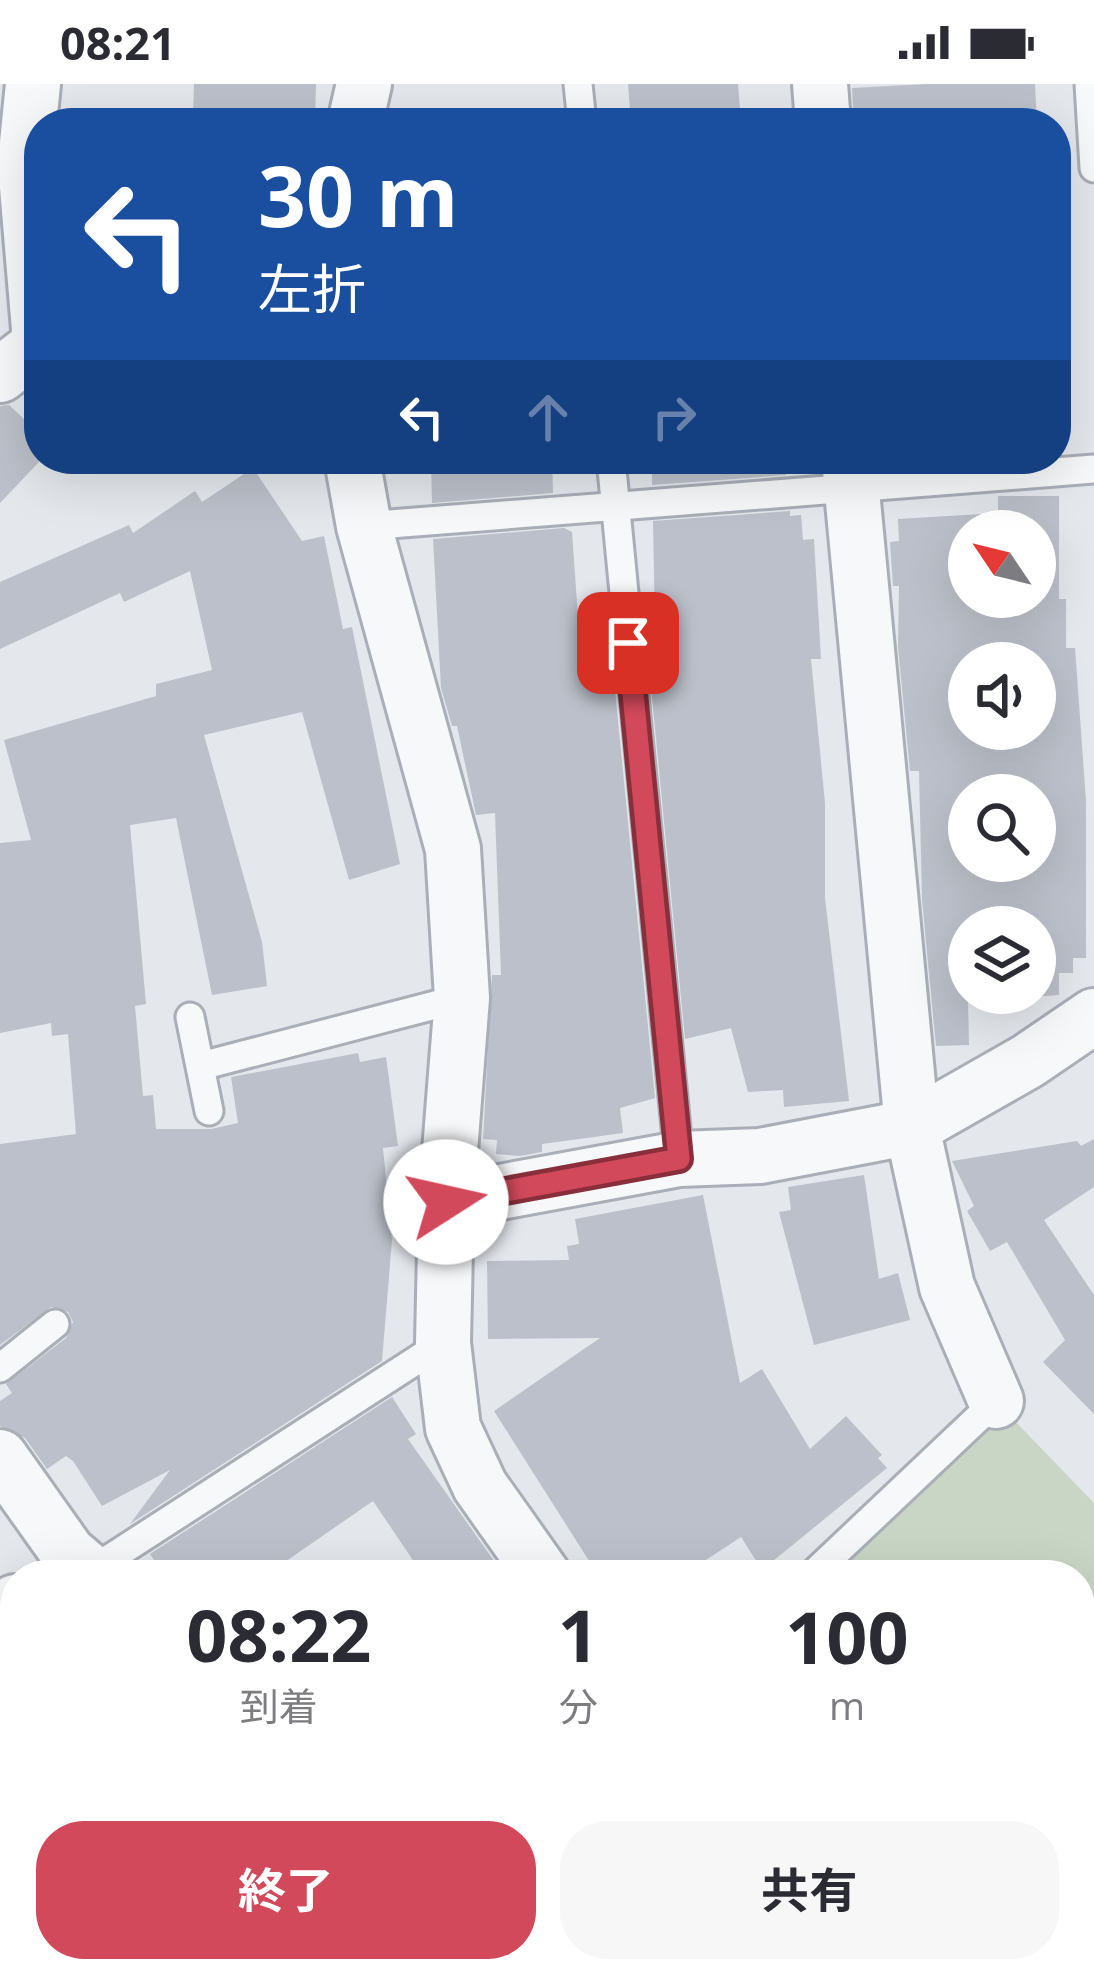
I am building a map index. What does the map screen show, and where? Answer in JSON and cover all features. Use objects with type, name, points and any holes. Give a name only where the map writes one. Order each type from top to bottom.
[{"type":"street","points":[[0,376],[24,357]]},
{"type":"street","points":[[355,474],[364,526],[453,849],[462,998],[446,1202],[443,1343],[453,1428],[479,1486],[532,1560]]},
{"type":"street","points":[[850,474],[912,1127],[946,1287],[996,1401]]},
{"type":"street","points":[[446,1202],[679,1159],[760,1156],[912,1127],[1028,1061],[1094,1016]]},
{"type":"street","points":[[0,1456],[68,1560]]},
{"type":"lane","points":[[1089,84],[1094,168]]},
{"type":"lane","points":[[611,474],[679,1159]]},
{"type":"lane","points":[[364,526],[842,474]]},
{"type":"lane","points":[[201,1066],[462,998]]},
{"type":"lane","points":[[190,1017],[209,1111]]},
{"type":"lane","points":[[0,1368],[55,1324]]},
{"type":"lane","points":[[89,1560],[443,1343]]},
{"type":"lane","points":[[828,1560],[996,1401]]},
{"type":"green space","points":[[1007,1413],[1094,1503],[1094,1560],[849,1560]]},
{"type":"building","points":[[194,84],[316,84],[315,108],[193,108]]},
{"type":"building","points":[[628,84],[738,84],[740,108],[630,108]]},
{"type":"building","points":[[1035,84],[1036,108],[853,108],[852,88]]},
{"type":"building","points":[[9,405],[24,419],[28,474],[0,503],[0,406]]},
{"type":"building","points":[[244,474],[257,474],[302,541],[324,536],[343,629],[352,627],[400,864],[349,880],[302,712],[204,735],[262,942],[267,986],[212,995],[176,818],[130,825],[146,1004],[135,1006],[143,1096],[153,1095],[156,1129],[211,1129],[238,1123],[231,1077],[358,1053],[360,1062],[386,1057],[398,1146],[383,1148],[392,1240],[382,1361],[130,1524],[170,1470],[102,1506],[73,1461],[66,1456],[47,1469],[25,1438],[0,1426],[0,1401],[12,1393],[6,1384],[66,1338],[73,1322],[68,1312],[51,1307],[0,1345],[0,1144],[76,1134],[68,1034],[52,1036],[51,1023],[0,1033],[0,843],[31,840],[4,740],[156,696],[156,684],[212,670],[190,571],[124,602],[120,593],[0,649],[0,582],[129,525],[133,533],[195,491],[202,502]]},
{"type":"building","points":[[431,474],[552,474],[553,493],[432,503]]},
{"type":"building","points":[[652,474],[786,474],[786,475],[652,485]]},
{"type":"building","points":[[998,496],[1059,496],[1059,599],[1066,599],[1066,648],[1075,648],[1086,801],[1086,958],[1073,958],[1073,973],[1059,973],[1056,995],[1056,906],[948,906],[948,1014],[968,1014],[969,1045],[936,1046],[922,900],[919,771],[910,771],[898,647],[899,586],[893,586],[890,542],[899,541],[898,519],[948,516],[948,618],[1056,618],[1056,510],[998,510]]},
{"type":"building","points":[[790,511],[790,516],[801,515],[803,540],[814,539],[821,659],[811,659],[825,803],[825,898],[849,1101],[784,1107],[783,1090],[748,1092],[731,1028],[685,1039],[645,625],[655,624],[653,521]]},
{"type":"building","points":[[564,528],[572,532],[579,631],[609,628],[655,1098],[620,1108],[623,1133],[542,1144],[542,1152],[520,1156],[496,1154],[497,1140],[483,1139],[492,975],[501,975],[495,813],[476,815],[457,726],[452,726],[441,688],[433,539]]},
{"type":"building","points":[[1094,1139],[1094,1187],[1044,1220],[1094,1295],[1094,1414],[1043,1362],[1065,1340],[1007,1242],[990,1251],[967,1211],[974,1206],[952,1161],[1077,1141],[1081,1146]]},
{"type":"building","points":[[864,1175],[879,1279],[898,1273],[910,1320],[814,1345],[779,1212],[791,1210],[788,1187]]},
{"type":"building","points":[[703,1195],[740,1383],[762,1369],[810,1449],[846,1416],[882,1455],[878,1458],[887,1468],[774,1560],[756,1560],[741,1537],[706,1560],[588,1560],[494,1411],[600,1338],[488,1339],[487,1261],[569,1260],[567,1246],[579,1244],[575,1219]]},
{"type":"building","points":[[392,1397],[416,1434],[408,1439],[493,1560],[413,1560],[373,1501],[288,1560],[154,1560],[150,1554]]},
{"type":"route","points":[[446,1202],[679,1159],[628,643]]}]
